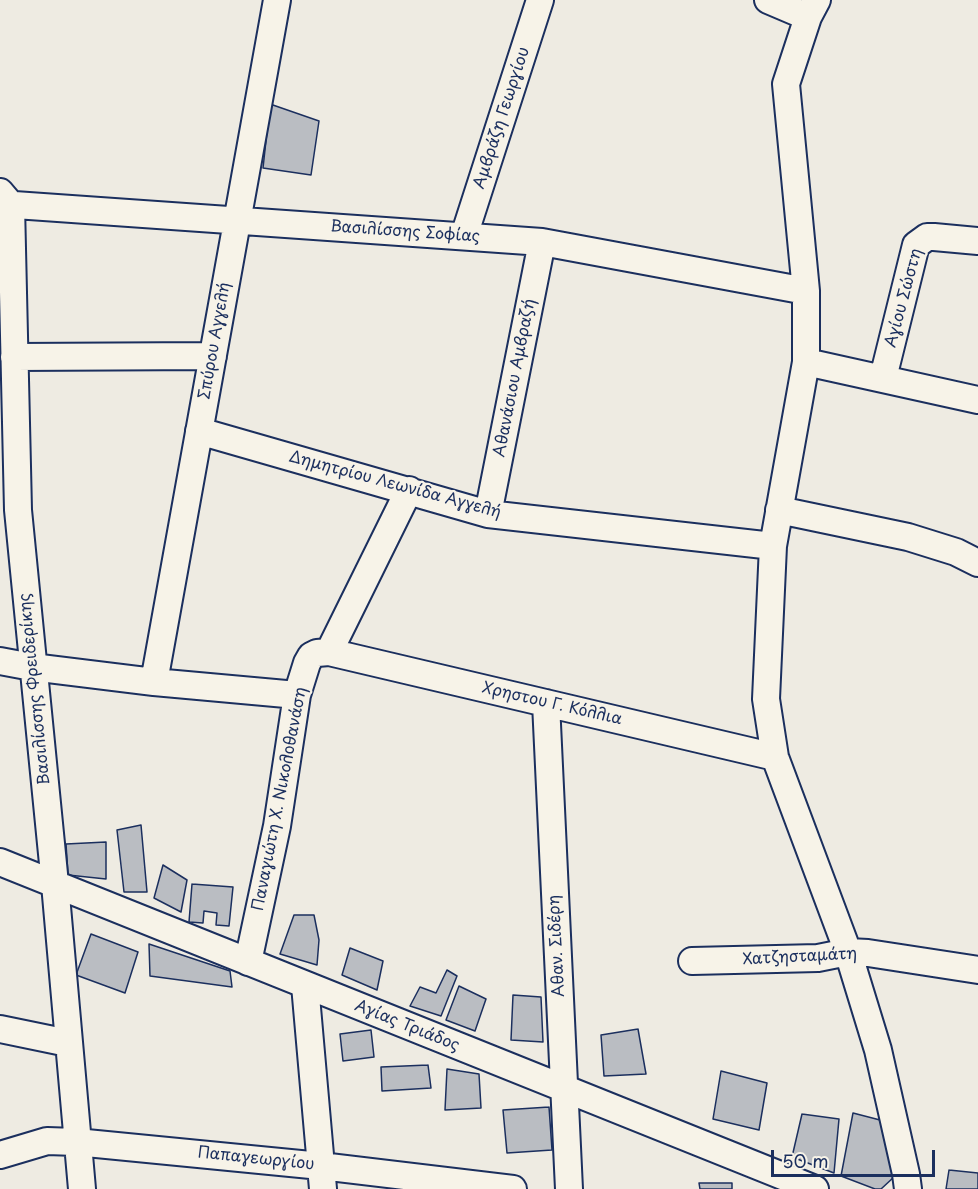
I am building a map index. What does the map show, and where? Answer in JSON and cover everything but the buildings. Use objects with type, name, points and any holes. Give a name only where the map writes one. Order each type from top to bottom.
[{"type":"street","name":"Σπύρου Αγγελή","points":[[154,682],[277,0]]},
{"type":"street","name":"Αμβράζη Γεωργίου","points":[[464,236],[540,0]]},
{"type":"street","points":[[768,0],[812,9],[786,84],[806,291],[806,362],[773,546],[766,699],[775,757],[848,952],[878,1050],[908,1189]]},
{"type":"street","name":"Βασιλίσσης Σοφίας","points":[[4,200],[237,220],[542,242],[806,291]]},
{"type":"street","name":"Βασιλίσσης Φρειδερίκης","points":[[4,200],[14,357],[18,510],[82,1189]]},
{"type":"street","name":"Αγίου Σώστη","points":[[883,378],[916,245],[927,237],[978,241]]},
{"type":"street","name":"Αθανάσιου Αμβραζή","points":[[488,514],[542,242]]},
{"type":"street","points":[[14,357],[213,356]]},
{"type":"street","points":[[806,362],[978,400]]},
{"type":"street","name":"Δημητρίου Λεωνίδα Αγγελή","points":[[199,431],[488,514],[773,546]]},
{"type":"street","points":[[329,652],[409,490]]},
{"type":"street","points":[[779,510],[908,537],[956,552],[978,563]]},
{"type":"street","name":"Παναγιώτη Χ. Νικολοθανάση","points":[[248,962],[277,826],[297,695],[311,657],[317,653],[329,652]]},
{"type":"street","name":"Χρηστου Γ. Κόλλια","points":[[329,652],[775,757]]},
{"type":"street","points":[[0,661],[154,682],[297,695]]},
{"type":"street","name":"Αθαν. Σιδέρη","points":[[546,703],[569,1189]]},
{"type":"street","name":"Αγίας Τριάδος","points":[[0,862],[814,1189]]},
{"type":"street","name":"Χατζησταμάτη","points":[[693,961],[818,958],[848,952],[978,970]]},
{"type":"street","points":[[305,985],[322,1177]]},
{"type":"street","points":[[0,1029],[68,1043]]},
{"type":"street","name":"Παπαγεωργίου","points":[[0,1155],[47,1141],[76,1142],[322,1177],[513,1189]]}]
